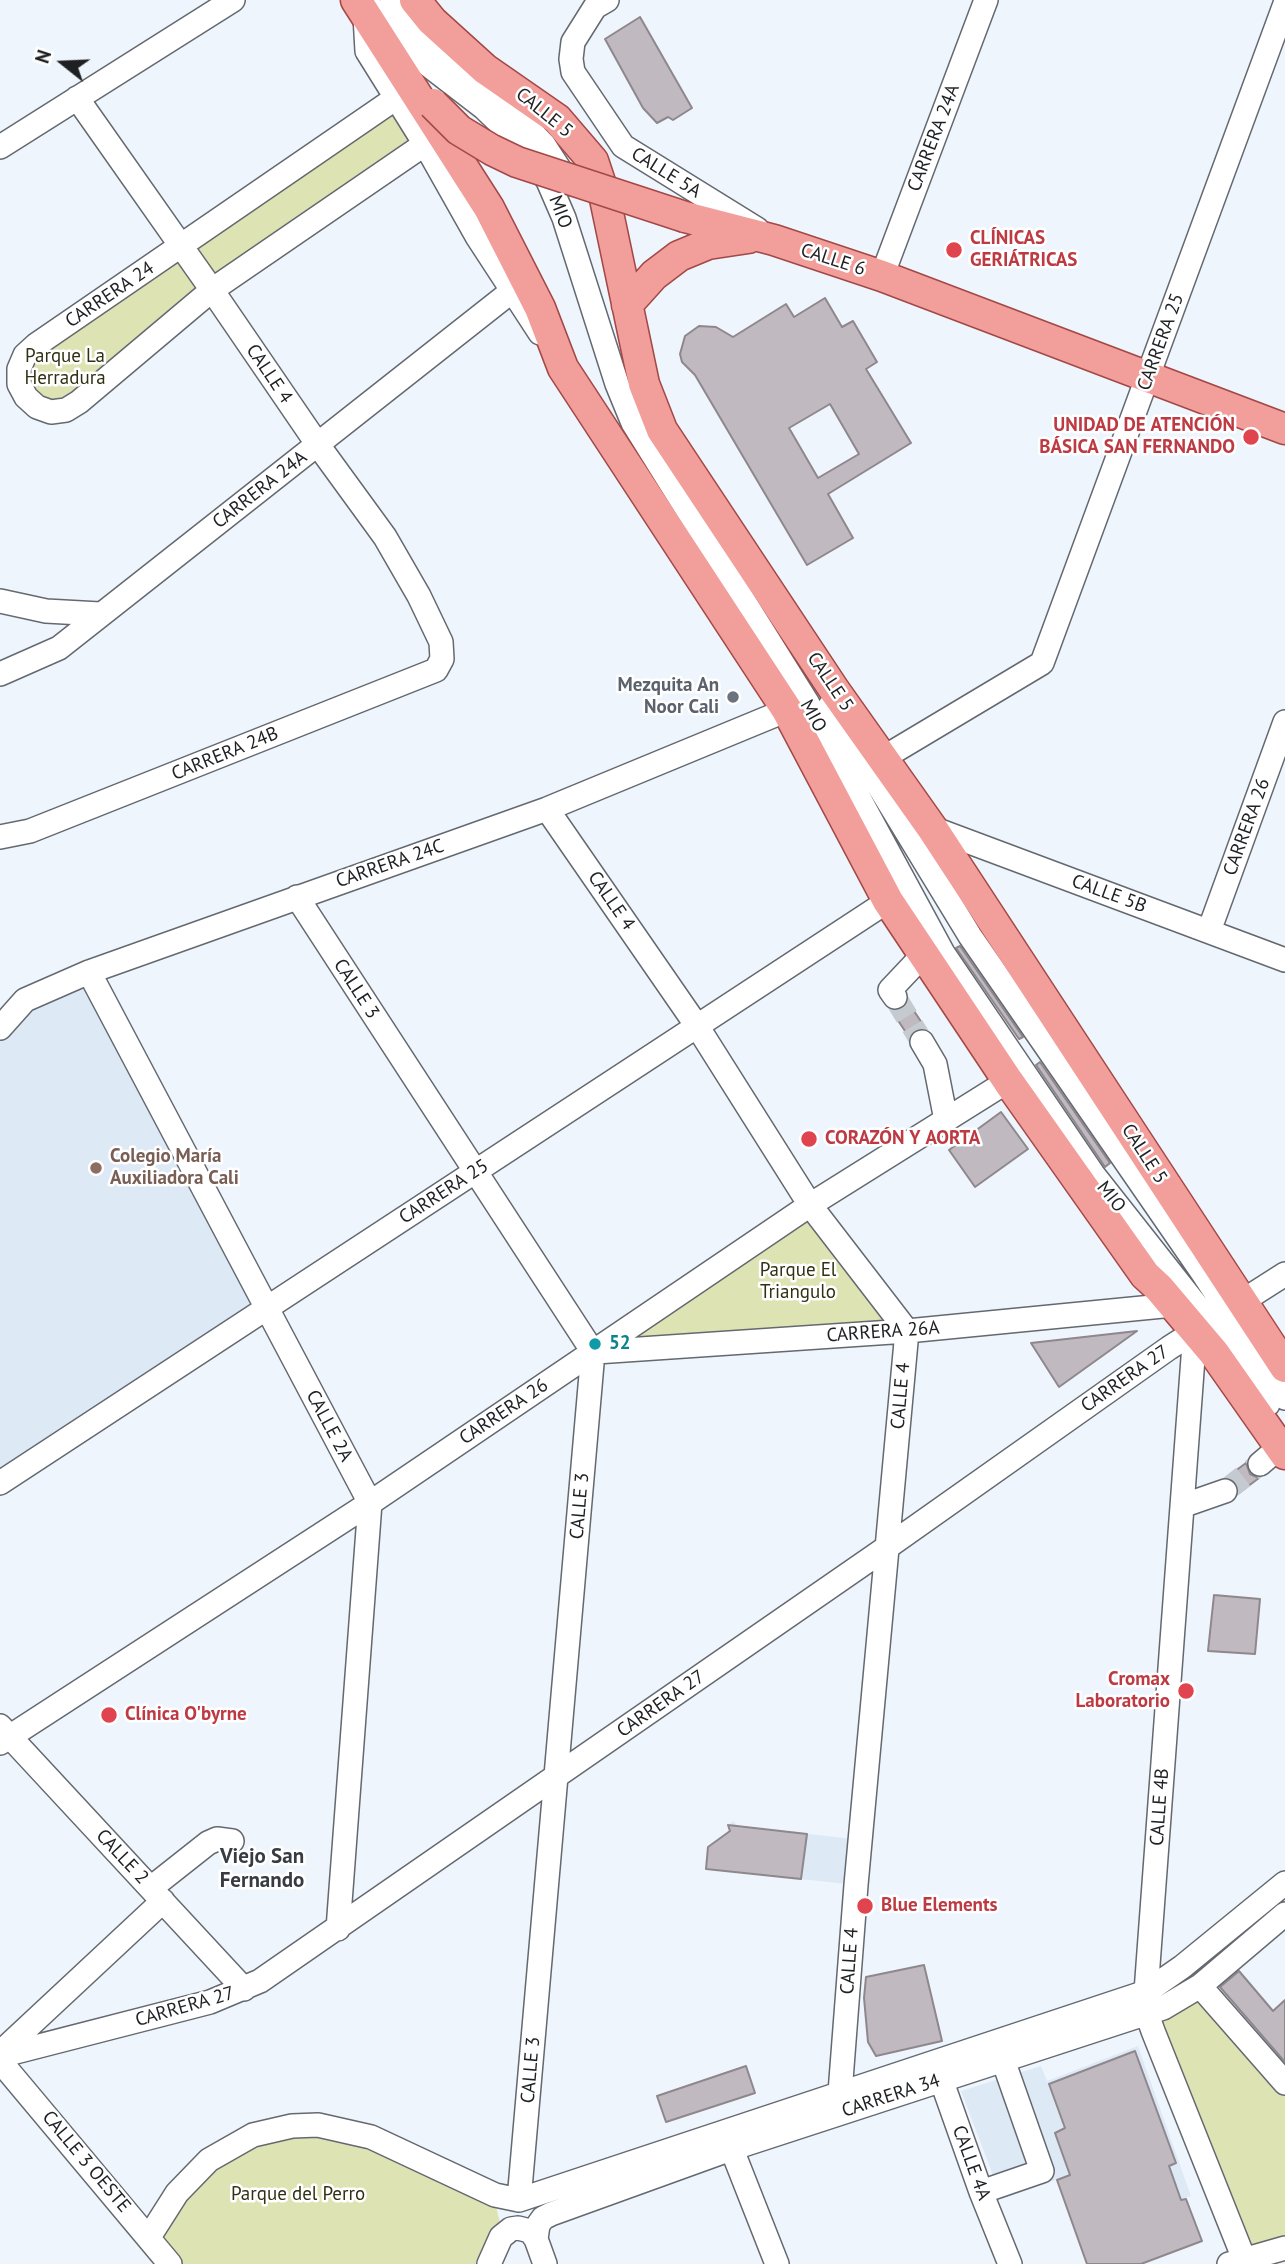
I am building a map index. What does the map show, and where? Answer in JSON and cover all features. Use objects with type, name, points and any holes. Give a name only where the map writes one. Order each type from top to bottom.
[{"type":"main road","name":"CALLE 5","points":[[415,0],[432,21],[485,69],[556,119],[586,150],[593,161],[604,194],[648,398],[662,430],[932,828],[1218,1316],[1285,1367]]},
{"type":"main road","name":"CALLE 5","points":[[363,5],[397,84]]},
{"type":"main road","name":"CALLE 6","points":[[397,84],[459,130],[517,162],[685,217],[774,240],[881,276],[1285,429]]},
{"type":"main road","name":"CALLE 5","points":[[429,107],[489,208],[540,307],[564,368],[787,710],[888,901],[1008,1081],[1145,1275],[1173,1305],[1218,1316]]},
{"type":"main road","points":[[627,305],[659,270],[697,248],[729,239],[774,240]]},
{"type":"main road","name":"CALLE 5","points":[[1218,1316],[1214,1353],[1277,1449]]},
{"type":"street","points":[[0,147],[233,0]]},
{"type":"street","name":"MIO","points":[[392,0],[428,41],[523,123],[544,145],[562,173],[577,213],[626,380],[642,420],[824,695],[970,936],[1218,1316]]},
{"type":"street","name":"CARRERA 24A","points":[[881,276],[986,0]]},
{"type":"street","name":"CALLE 5A","points":[[601,4],[573,42],[573,72],[623,146],[774,240]]},
{"type":"street","name":"CARRERA 25","points":[[883,758],[1042,663],[1285,4]]},
{"type":"street","name":"MIO","points":[[363,5],[419,58],[484,108],[529,153],[548,181],[564,218],[617,384],[633,423],[807,702],[943,953],[1093,1174],[1218,1316],[1285,1398]]},
{"type":"street","name":"CALLE 5","points":[[397,84],[425,144],[478,238],[564,368]]},
{"type":"street","name":"CARRERA 24","points":[[397,84],[181,247],[36,345],[25,355],[19,369],[19,384],[26,397],[37,407],[51,412],[66,410],[79,402],[212,290],[425,144]]},
{"type":"street","name":"CALLE 4","points":[[77,98],[385,537],[419,596],[441,642],[442,659]]},
{"type":"street","name":"CARRERA 24A","points":[[0,674],[59,648],[512,291]]},
{"type":"street","points":[[0,601],[46,611],[100,614]]},
{"type":"street","name":"CARRERA 24B","points":[[0,837],[30,831],[436,670],[442,659]]},
{"type":"street","name":"CARRERA 24C","points":[[0,1028],[25,1000],[89,972],[547,809],[787,710]]},
{"type":"street","name":"CARRERA 26","points":[[1209,931],[1285,722]]},
{"type":"street","name":"CALLE 4","points":[[547,809],[697,1026],[810,1205],[907,1331],[840,2093]]},
{"type":"street","name":"CALLE 5B","points":[[932,828],[1285,960]]},
{"type":"street","name":"CALLE 3","points":[[296,897],[593,1352],[519,2200]]},
{"type":"street","name":"CARRERA 25","points":[[0,1483],[888,901]]},
{"type":"street","points":[[895,997],[890,990],[924,954]]},
{"type":"street","name":"CALLE 2A","points":[[89,972],[370,1503]]},
{"type":"street","points":[[922,1042],[936,1064],[946,1120]]},
{"type":"street","name":"CARRERA 26","points":[[3,1735],[370,1503],[810,1205],[1008,1081]]},
{"type":"street","name":"CARRERA 27","points":[[0,2054],[210,2003],[244,1989],[282,1967],[1218,1316],[1285,1274]]},
{"type":"street","name":"CARRERA 26A","points":[[593,1352],[907,1331],[1173,1305]]},
{"type":"street","name":"CALLE 4B","points":[[1218,1316],[1182,1506],[1147,2003],[1240,2262]]},
{"type":"street","points":[[1182,1506],[1224,1491]]},
{"type":"street","points":[[338,1929],[370,1503]]},
{"type":"street","name":"CALLE 2","points":[[3,1735],[157,1894],[244,1989]]},
{"type":"street","points":[[0,2054],[208,1843],[217,1839],[232,1841]]},
{"type":"street","name":"CARRERA 34","points":[[536,2239],[536,2230],[543,2218],[840,2093],[937,2071],[1003,2060],[1147,2003],[1182,1967],[1285,1883]]},
{"type":"street","name":"CARRERA 34","points":[[519,2200],[728,2140],[1147,2003],[1179,2000],[1200,1986],[1285,1914]]},
{"type":"street","points":[[1200,1986],[1285,2083]]},
{"type":"street","points":[[981,2192],[1042,2171],[1003,2060]]},
{"type":"street","name":"CALLE 3 OESTE","points":[[0,2062],[170,2264]]},
{"type":"street","name":"CALLE 4A","points":[[937,2071],[1010,2264]]},
{"type":"street","points":[[149,2237],[177,2193],[209,2160],[253,2136],[292,2126],[318,2125],[372,2137],[484,2190],[506,2199],[519,2200]]},
{"type":"street","points":[[728,2140],[777,2264]]},
{"type":"street","points":[[484,2190],[499,2212],[501,2227],[494,2254]]},
{"type":"street","points":[[494,2254],[506,2232],[517,2228],[530,2231],[536,2239],[545,2264]]},
{"type":"street","points":[[1240,2262],[1285,2248]]},
{"type":"shaded area","name":"Colegio María Auxiliadora Cali","points":[[89,972],[265,1308],[0,1483],[0,1028]]},
{"type":"shaded area","points":[[733,1821],[738,1826],[862,1840],[856,1885],[706,1869],[708,1847],[730,1831],[728,1825]]},
{"type":"shaded area","points":[[1138,2046],[1191,2196],[1117,2225],[1095,2166],[1002,2199],[961,2091],[1041,2066],[1047,2081]]},
{"type":"green space","name":"Parque La Herradura","points":[[396,98],[425,144],[51,412],[19,369]]},
{"type":"green space","name":"Parque El Triangulo","points":[[810,1205],[907,1331],[593,1352]]},
{"type":"green space","points":[[1200,1986],[1285,2083],[1285,2248],[1244,2259],[1153,2031],[1163,2008]]},
{"type":"green space","name":"Parque del Perro","points":[[318,2125],[496,2206],[501,2227],[489,2264],[170,2264],[149,2237],[209,2160]]},
{"type":"building","points":[[640,17],[692,108],[673,120],[668,117],[657,123],[643,108],[605,39]]},
{"type":"building","points":[[825,298],[842,327],[853,321],[877,362],[866,369],[911,443],[828,494],[853,538],[807,565],[695,375],[682,362],[680,354],[685,336],[699,326],[716,327],[733,337],[786,304],[794,317]],"holes":[[[830,404],[859,454],[818,478],[789,428]]]},
{"type":"building","points":[[960,946],[1023,1037],[1019,1039],[956,948]]},
{"type":"building","points":[[908,1002],[926,1029],[916,1030],[909,1037],[891,1010],[903,1009]]},
{"type":"building","points":[[1040,1062],[1110,1163],[1105,1167],[1036,1065]]},
{"type":"building","points":[[1001,1112],[1028,1149],[975,1187],[949,1150]]},
{"type":"building","points":[[1137,1331],[1059,1387],[1031,1343]]},
{"type":"building","points":[[1246,1463],[1250,1474],[1259,1478],[1239,1493],[1235,1481],[1227,1477]]},
{"type":"building","points":[[1214,1595],[1260,1599],[1255,1654],[1208,1651]]},
{"type":"building","points":[[728,1825],[807,1834],[801,1879],[706,1869],[708,1847],[730,1831]]},
{"type":"building","points":[[924,1965],[942,2041],[876,2056],[868,2042],[864,1998],[866,1977]]},
{"type":"building","points":[[1239,1971],[1273,2011],[1285,2000],[1285,2062],[1220,1987]]},
{"type":"building","points":[[1135,2051],[1176,2163],[1169,2166],[1181,2200],[1186,2199],[1202,2241],[1141,2264],[1087,2264],[1057,2180],[1070,2175],[1055,2133],[1065,2128],[1049,2084]]},
{"type":"building","points":[[746,2066],[755,2093],[666,2122],[657,2096]]},
{"type":"tunnel","points":[[895,997],[922,1042]]},
{"type":"tunnel","points":[[1225,1491],[1260,1464]]},
{"type":"place","name":"CLÍNICAS GERIÁTRICAS","points":[[954,250]]},
{"type":"place","name":"UNIDAD DE ATENCIÓN BÁSICA SAN FERNANDO","points":[[1251,437]]},
{"type":"place","name":"Mezquita An Noor Cali","points":[[733,697]]},
{"type":"place","name":"CORAZÓN Y AORTA","points":[[809,1139]]},
{"type":"place","name":"Colegio María Auxiliadora Cali","points":[[96,1168]]},
{"type":"place","name":"52","points":[[595,1344]]},
{"type":"place","name":"Cromax Laboratorio","points":[[1186,1691]]},
{"type":"place","name":"Clínica O'byrne","points":[[109,1715]]},
{"type":"place","name":"Blue Elements","points":[[865,1906]]},
{"type":"district","name":"Viejo San Fernando","points":[[262,1869]]}]
